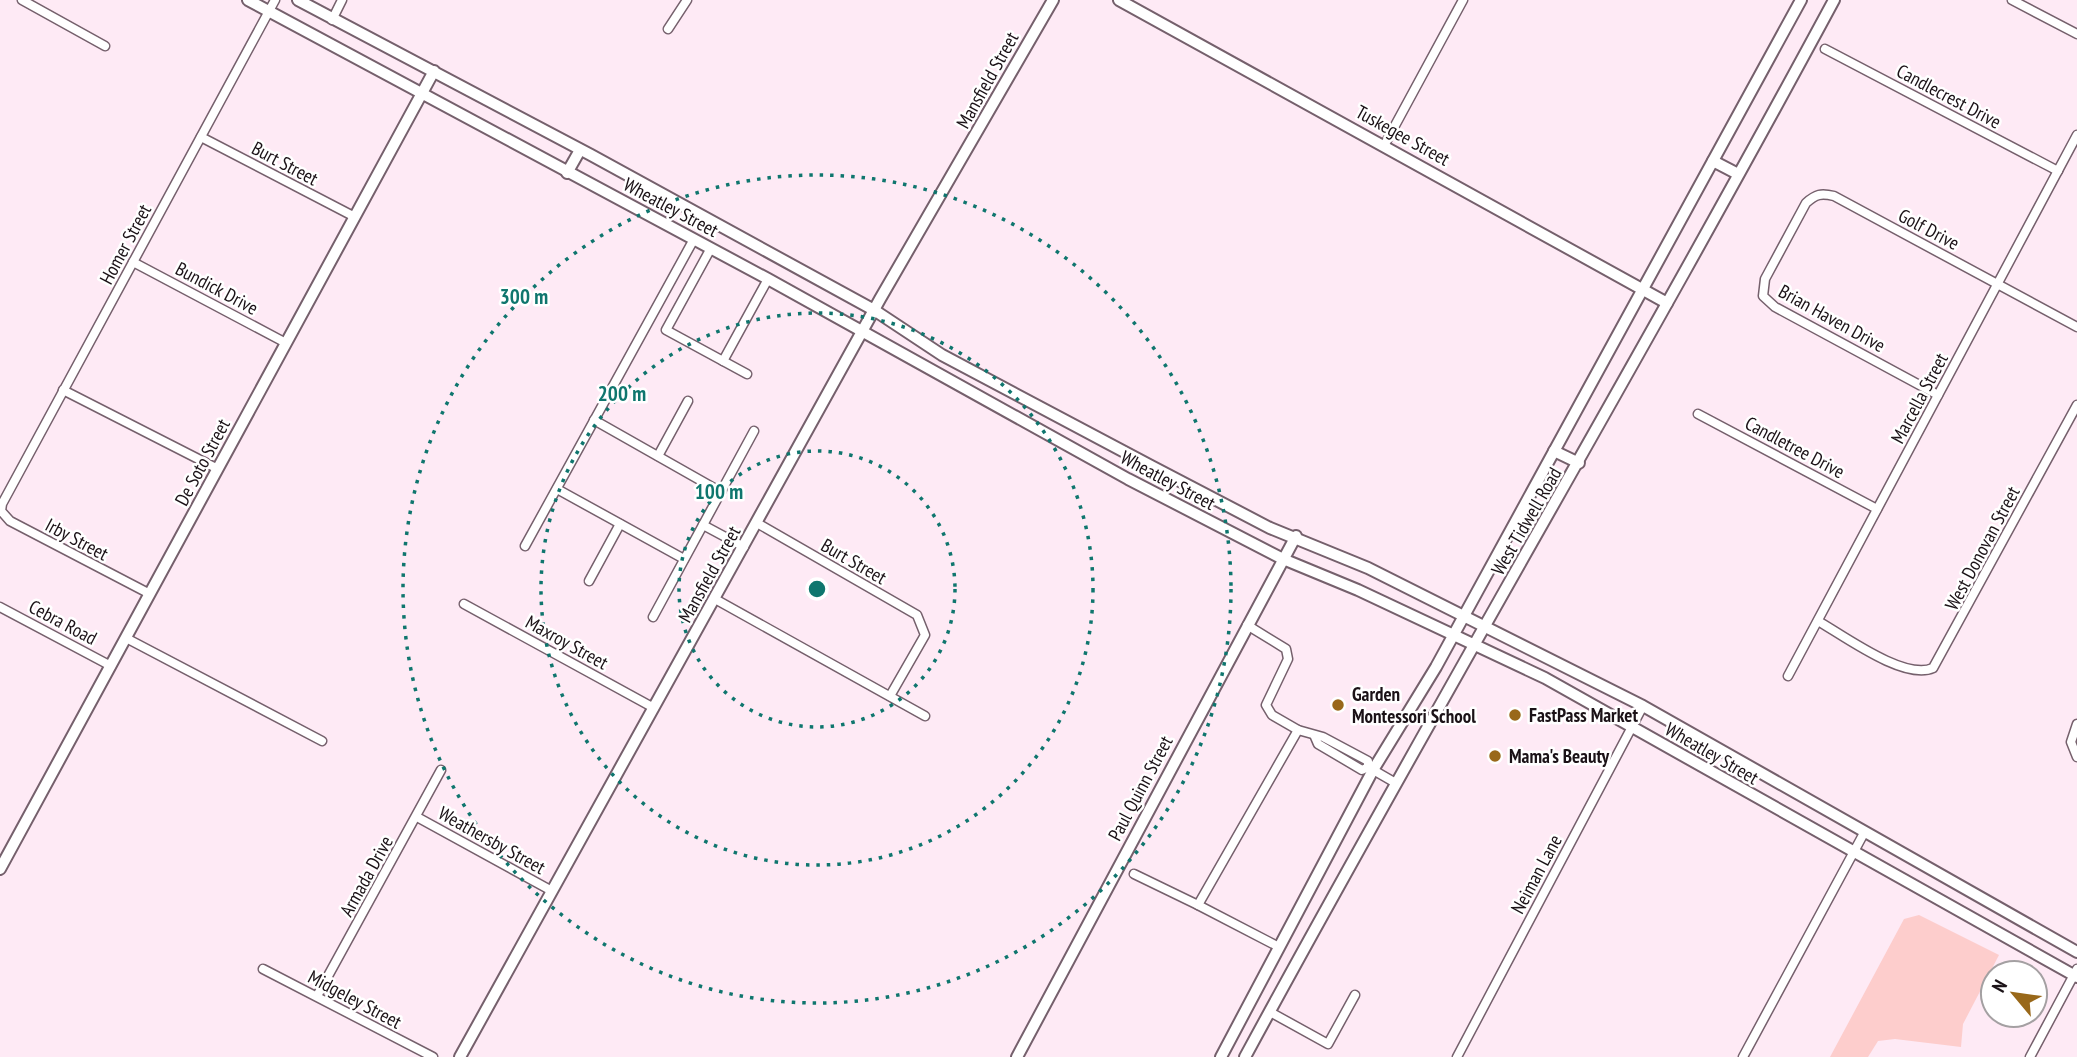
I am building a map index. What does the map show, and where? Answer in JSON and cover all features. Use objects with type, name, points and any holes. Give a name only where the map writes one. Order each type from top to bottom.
[{"type":"main road","name":"Wheatley Street","points":[[248,0],[711,248],[1141,485],[1283,559],[1358,590],[1545,678],[2076,974]]},
{"type":"main road","name":"Wheatley Street","points":[[298,0],[580,149],[874,310],[942,355],[1151,466],[1270,528],[1296,536],[1463,615],[1643,706],[2077,952]]},
{"type":"main road","name":"Mansfield Street","points":[[460,1057],[862,331],[1053,0]]},
{"type":"main road","name":"Tuskegee Street","points":[[1119,0],[1385,144],[1667,303]]},
{"type":"main road","name":"West Tidwell Road","points":[[1223,1056],[1371,769],[1452,636],[1801,0]]},
{"type":"main road","name":"West Tidwell Road","points":[[1245,1057],[1394,782],[1579,463],[1834,0]]},
{"type":"main road","name":"De Soto Street","points":[[0,869],[434,71]]},
{"type":"main road","points":[[567,173],[580,149]]},
{"type":"main road","points":[[1713,161],[1738,174]]},
{"type":"main road","points":[[711,248],[722,228]]},
{"type":"main road","points":[[1001,410],[1012,390]]},
{"type":"main road","points":[[1554,451],[1579,463]]},
{"type":"main road","points":[[1141,485],[1151,466]]},
{"type":"main road","name":"Paul Quinn Street","points":[[1017,1057],[1296,536]]},
{"type":"street","points":[[22,0],[105,46]]},
{"type":"street","name":"Homer Street","points":[[2,502],[275,0]]},
{"type":"street","points":[[332,20],[342,0]]},
{"type":"street","points":[[668,29],[687,0]]},
{"type":"street","points":[[1385,144],[1463,0]]},
{"type":"street","points":[[2012,0],[2077,34]]},
{"type":"street","name":"Candlecrest Drive","points":[[1825,49],[2058,171]]},
{"type":"street","name":"Marcella Street","points":[[1788,676],[2077,135]]},
{"type":"street","name":"Burt Street","points":[[201,137],[355,217]]},
{"type":"street","name":"Golf Drive","points":[[1784,243],[1806,203],[1814,195],[1822,193],[2077,327]]},
{"type":"street","points":[[525,547],[694,239]]},
{"type":"street","name":"Brian Haven Drive","points":[[1784,243],[1762,288],[1767,302],[1938,395]]},
{"type":"street","points":[[711,248],[666,330],[747,374]]},
{"type":"street","name":"Bundick Drive","points":[[133,262],[286,343]]},
{"type":"street","points":[[723,361],[768,279]]},
{"type":"street","points":[[63,390],[218,469]]},
{"type":"street","points":[[657,456],[688,401]]},
{"type":"street","name":"West Donovan Street","points":[[1818,621],[1894,664],[1914,672],[1924,672],[1940,660],[2077,405]]},
{"type":"street","name":"Candletree Drive","points":[[1698,414],[1877,509]]},
{"type":"street","points":[[594,420],[721,492]]},
{"type":"street","points":[[653,617],[754,431]]},
{"type":"street","points":[[557,489],[684,559]]},
{"type":"street","name":"Irby Street","points":[[2,502],[1,511],[10,521],[150,594]]},
{"type":"street","name":"Burt Street","points":[[757,523],[917,615],[925,635],[890,696]]},
{"type":"street","points":[[589,581],[620,524]]},
{"type":"street","points":[[703,525],[744,547]]},
{"type":"street","points":[[715,599],[925,716]]},
{"type":"street","name":"Maxroy Street","points":[[464,604],[654,708]]},
{"type":"street","name":"Cebra Road","points":[[0,607],[111,666]]},
{"type":"street","points":[[1247,625],[1286,649],[1288,659],[1266,705],[1272,716],[1298,730],[1315,737],[1323,737],[1368,761],[1371,769],[1394,782]]},
{"type":"street","points":[[126,638],[322,741]]},
{"type":"street","name":"Neiman Lane","points":[[1457,1057],[1643,706]]},
{"type":"street","points":[[2077,724],[2071,742],[2077,757]]},
{"type":"street","points":[[1198,905],[1298,730]]},
{"type":"street","name":"Armada Drive","points":[[317,996],[441,771]]},
{"type":"street","name":"Weathersby Street","points":[[416,817],[552,891]]},
{"type":"street","points":[[1743,1057],[1864,833]]},
{"type":"street","points":[[1134,874],[1198,905],[1265,943],[1279,947]]},
{"type":"street","name":"Midgeley Street","points":[[263,969],[433,1057]]},
{"type":"street","points":[[2030,1057],[2076,974]]},
{"type":"street","points":[[1270,1012],[1328,1044],[1355,995]]},
{"type":"shaded area","points":[[1919,915],[1999,955],[1997,959],[1979,959],[1979,993],[1963,1024],[1961,1047],[1895,1039],[1878,1041],[1868,1057],[1830,1057],[1904,919]]},
{"type":"place","name":"Garden Montessori School","points":[[1338,705]]},
{"type":"place","name":"FastPass Market","points":[[1515,715]]},
{"type":"place","name":"Mama's Beauty","points":[[1495,756]]}]
